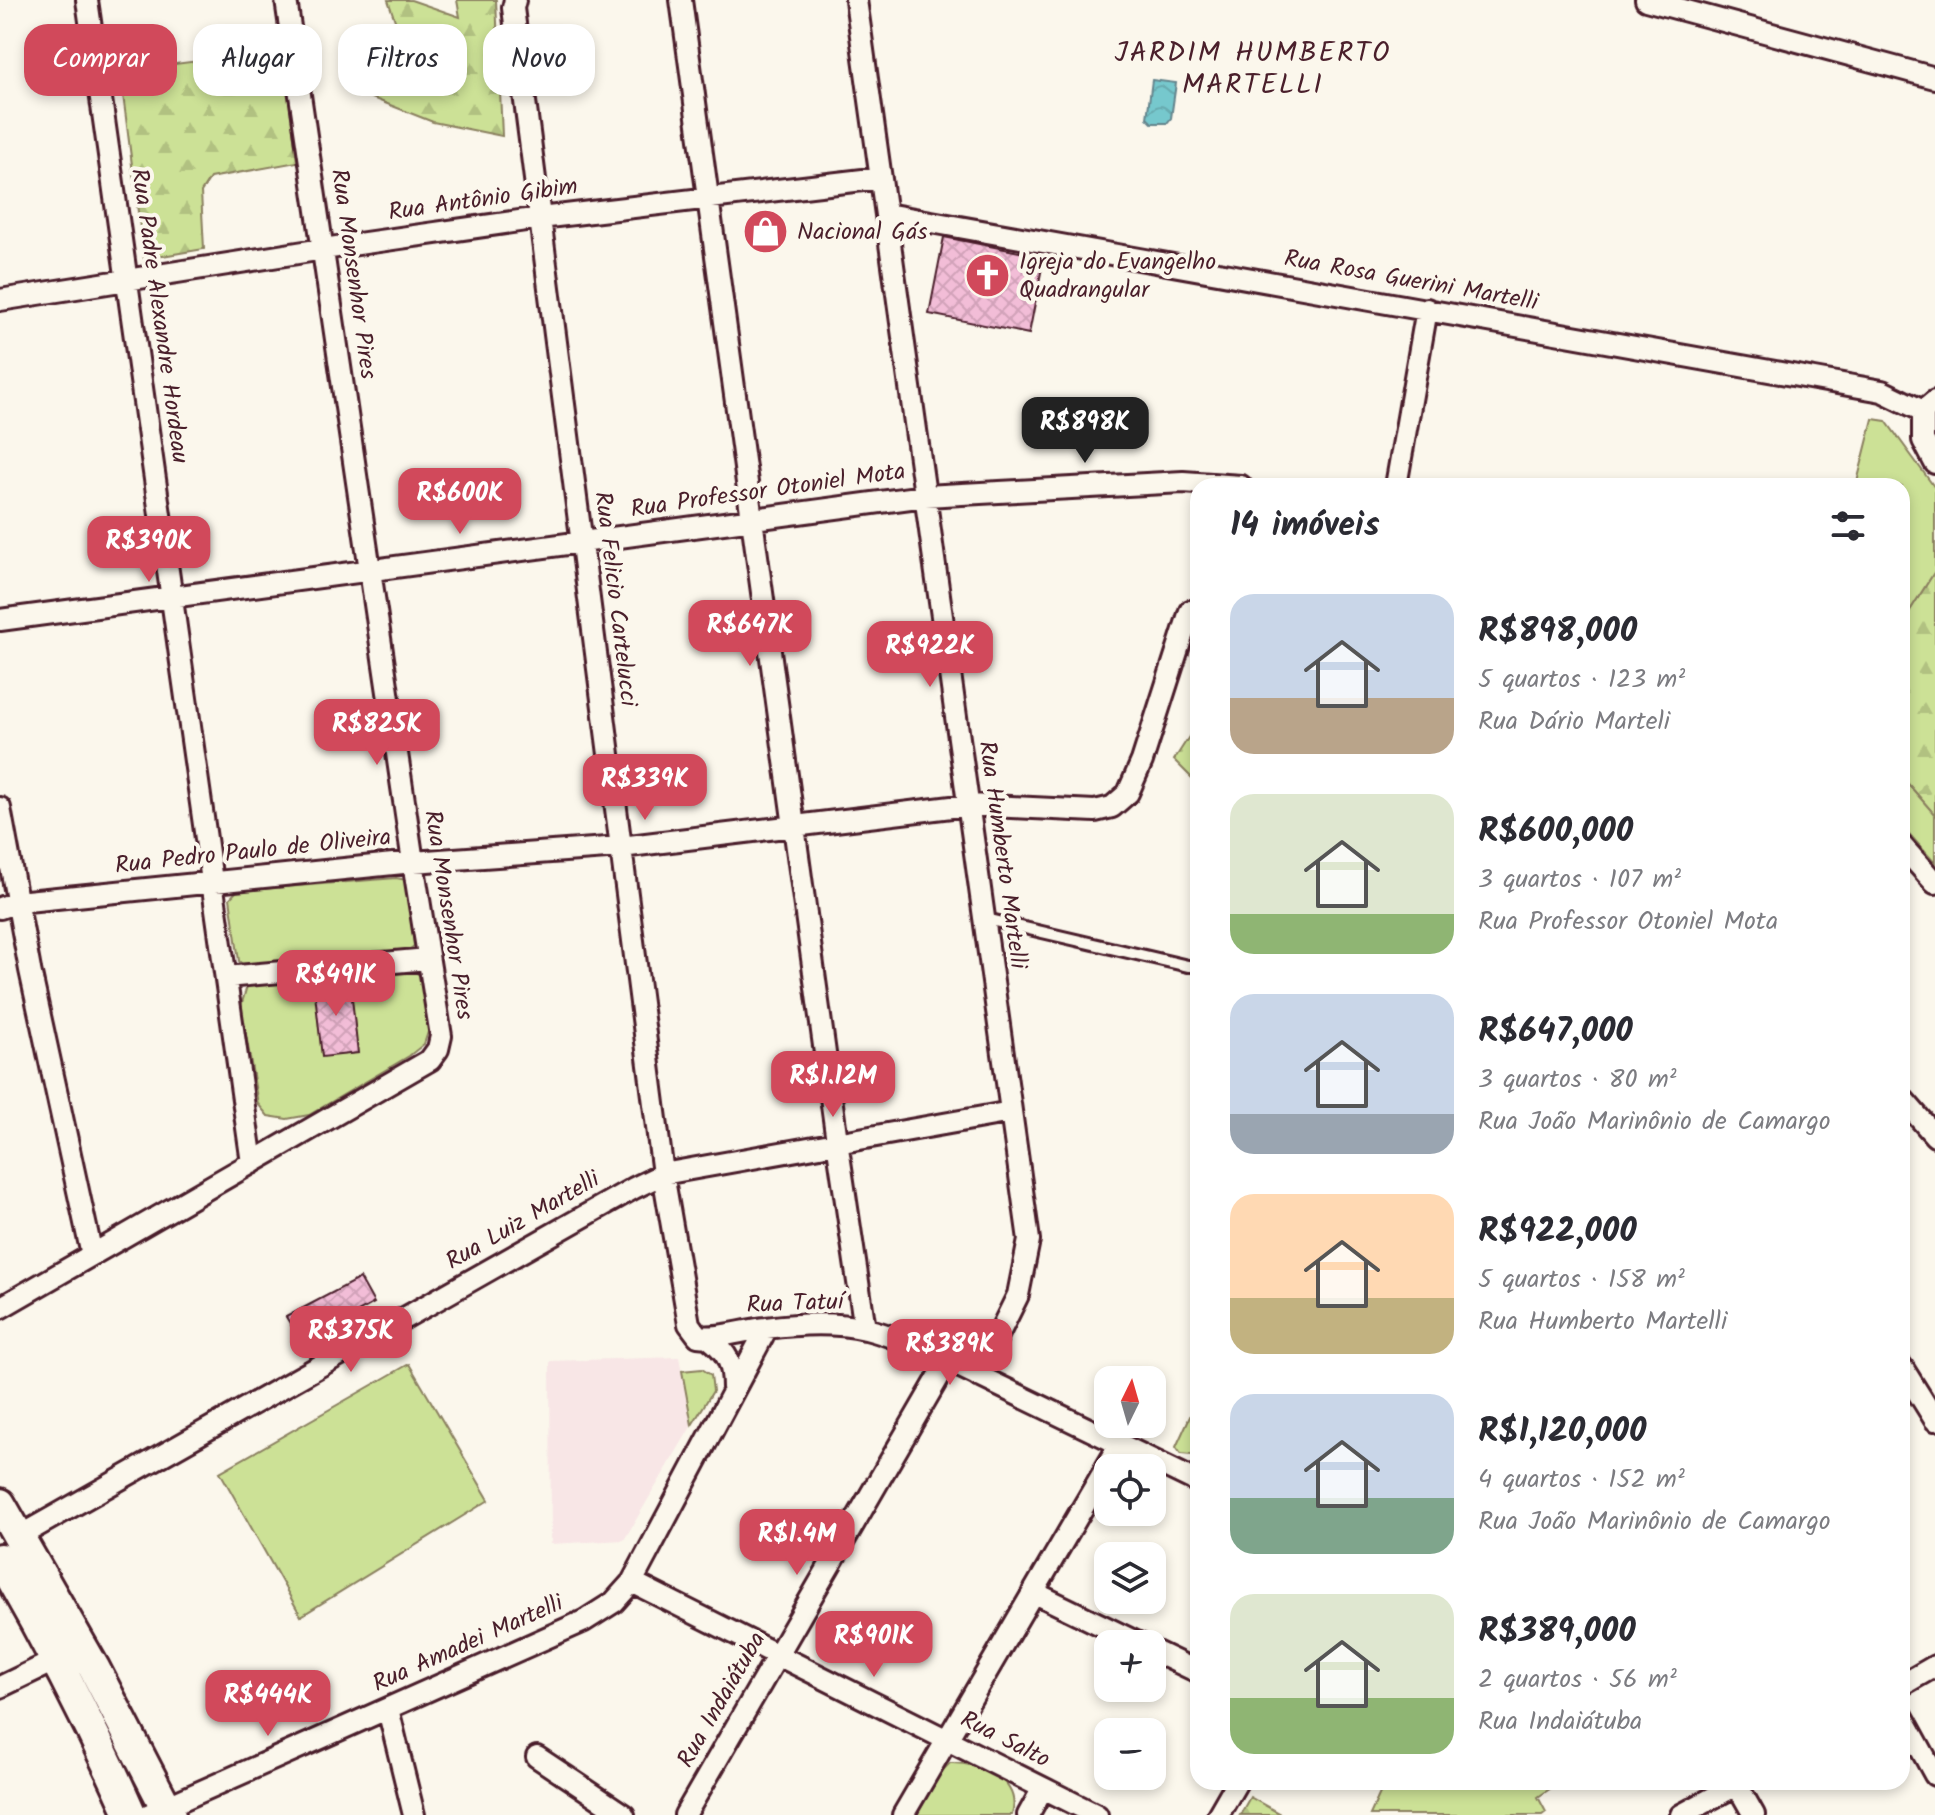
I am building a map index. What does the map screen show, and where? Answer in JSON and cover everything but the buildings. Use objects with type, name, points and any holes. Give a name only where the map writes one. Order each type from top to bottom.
[{"type":"main road","points":[[0,1504],[9,1548],[56,1660],[93,1729],[131,1815]]},
{"type":"main road","points":[[9,1548],[94,1668],[162,1813]]},
{"type":"street","name":"Rua Padre Alexandre Hordeau","points":[[87,0],[252,1163]]},
{"type":"street","name":"Rua Monsenhor Pires","points":[[0,1308],[430,1060],[438,1049],[441,1036],[286,0]]},
{"type":"street","points":[[681,0],[865,1329]]},
{"type":"street","name":"Rua Humberto Martelli","points":[[856,0],[1029,1240],[1018,1295],[978,1376]]},
{"type":"street","points":[[1646,0],[1935,78]]},
{"type":"street","name":"Rua Felicio Cartelucci","points":[[514,4],[663,1174],[689,1324],[729,1357],[733,1366],[733,1392]]},
{"type":"street","name":"Rua Antônio Gibim","points":[[0,300],[540,218],[880,178]]},
{"type":"street","name":"Rua Rosa Guerini Martelli","points":[[886,214],[1882,391],[1929,406]]},
{"type":"street","points":[[1401,478],[1427,309]]},
{"type":"street","points":[[1929,406],[1923,440],[1935,463]]},
{"type":"street","name":"Rua Professor Otoniel Mota","points":[[0,620],[925,496],[1190,482]]},
{"type":"street","name":"Rua Pedro Paulo de Oliveira","points":[[8,905],[413,862],[621,847],[968,805],[1095,811],[1112,807],[1128,793],[1142,761],[1190,611]]},
{"type":"street","points":[[0,808],[8,905],[92,1255]]},
{"type":"street","points":[[1910,855],[1935,883]]},
{"type":"street","points":[[226,977],[428,959]]},
{"type":"street","points":[[1910,1107],[1935,1136]]},
{"type":"street","name":"Rua Luiz Martelli","points":[[9,1548],[663,1174],[1011,1112]]},
{"type":"street","name":"Rua Tatuí","points":[[703,1337],[767,1328],[829,1325],[865,1329],[948,1361],[1120,1444],[1190,1473]]},
{"type":"street","name":"Rua Amadei Martelli","points":[[162,1813],[584,1621],[614,1602],[632,1582],[767,1328]]},
{"type":"street","name":"Rua Indaiátuba","points":[[685,1815],[948,1361]]},
{"type":"street","points":[[1910,1380],[1935,1420]]},
{"type":"street","points":[[903,1815],[1120,1444]]},
{"type":"street","name":"Rua Salto","points":[[632,1582],[1097,1815]]},
{"type":"street","points":[[1033,1592],[1111,1630]]},
{"type":"street","points":[[1166,1657],[1190,1668]]},
{"type":"street","points":[[0,1687],[56,1660]]},
{"type":"street","points":[[1910,1680],[1935,1666]]},
{"type":"street","points":[[388,1709],[414,1815]]},
{"type":"street","points":[[1910,1730],[1935,1775]]},
{"type":"street","points":[[537,1757],[624,1815]]},
{"type":"street","points":[[1028,1815],[1043,1788]]},
{"type":"street","points":[[1218,1815],[1232,1790]]},
{"type":"street","points":[[1681,1815],[1729,1790]]},
{"type":"street","points":[[1743,1790],[1754,1815]]},
{"type":"lane","points":[[986,919],[1190,966]]},
{"type":"shaded area","points":[[679,1357],[692,1425],[624,1540],[551,1544],[550,1361]]},
{"type":"green space","points":[[388,0],[411,0],[460,17],[457,0],[496,0],[497,24],[483,24],[483,96],[500,96],[502,136],[433,122],[367,96],[467,96],[467,24],[396,24]]},
{"type":"green space","points":[[193,62],[193,96],[289,96],[297,162],[210,178],[201,192],[204,249],[144,259],[123,96],[177,96],[177,64]]},
{"type":"green space","points":[[1873,419],[1886,421],[1935,488],[1935,571],[1910,610],[1910,478],[1858,478]]},
{"type":"green space","points":[[1935,571],[1935,815],[1910,786],[1910,610]]},
{"type":"green space","points":[[1190,735],[1190,776],[1174,760]]},
{"type":"green space","points":[[1910,786],[1935,815],[1935,863],[1910,835]]},
{"type":"green space","points":[[396,878],[407,880],[414,946],[406,952],[246,968],[239,961],[230,898],[237,891]]},
{"type":"green space","points":[[390,967],[412,969],[425,980],[430,1026],[424,1044],[309,1115],[287,1119],[268,1116],[258,1104],[241,1006],[247,986]]},
{"type":"green space","points":[[409,1364],[489,1500],[301,1616],[220,1472]]},
{"type":"green space","points":[[702,1369],[711,1375],[713,1391],[692,1425],[682,1371]]},
{"type":"green space","points":[[1190,1416],[1190,1455],[1181,1454],[1176,1447]]},
{"type":"green space","points":[[950,1763],[985,1770],[1005,1783],[1011,1792],[1012,1815],[917,1815],[942,1771]]},
{"type":"green space","points":[[1381,1790],[1548,1790],[1538,1797],[1546,1812],[1542,1815],[1370,1815]]},
{"type":"green space","points":[[1250,1797],[1282,1815],[1240,1815]]},
{"type":"water","points":[[1152,80],[1176,83],[1171,118],[1167,123],[1152,123],[1147,118]]},
{"type":"place","name":"Nacional Gás","points":[[766,232]]},
{"type":"place","name":"Igreja do Evangelho Quadrangular","points":[[988,276]]},
{"type":"district","name":"JARDIM HUMBERTO MARTELLI","points":[[1253,69]]}]
